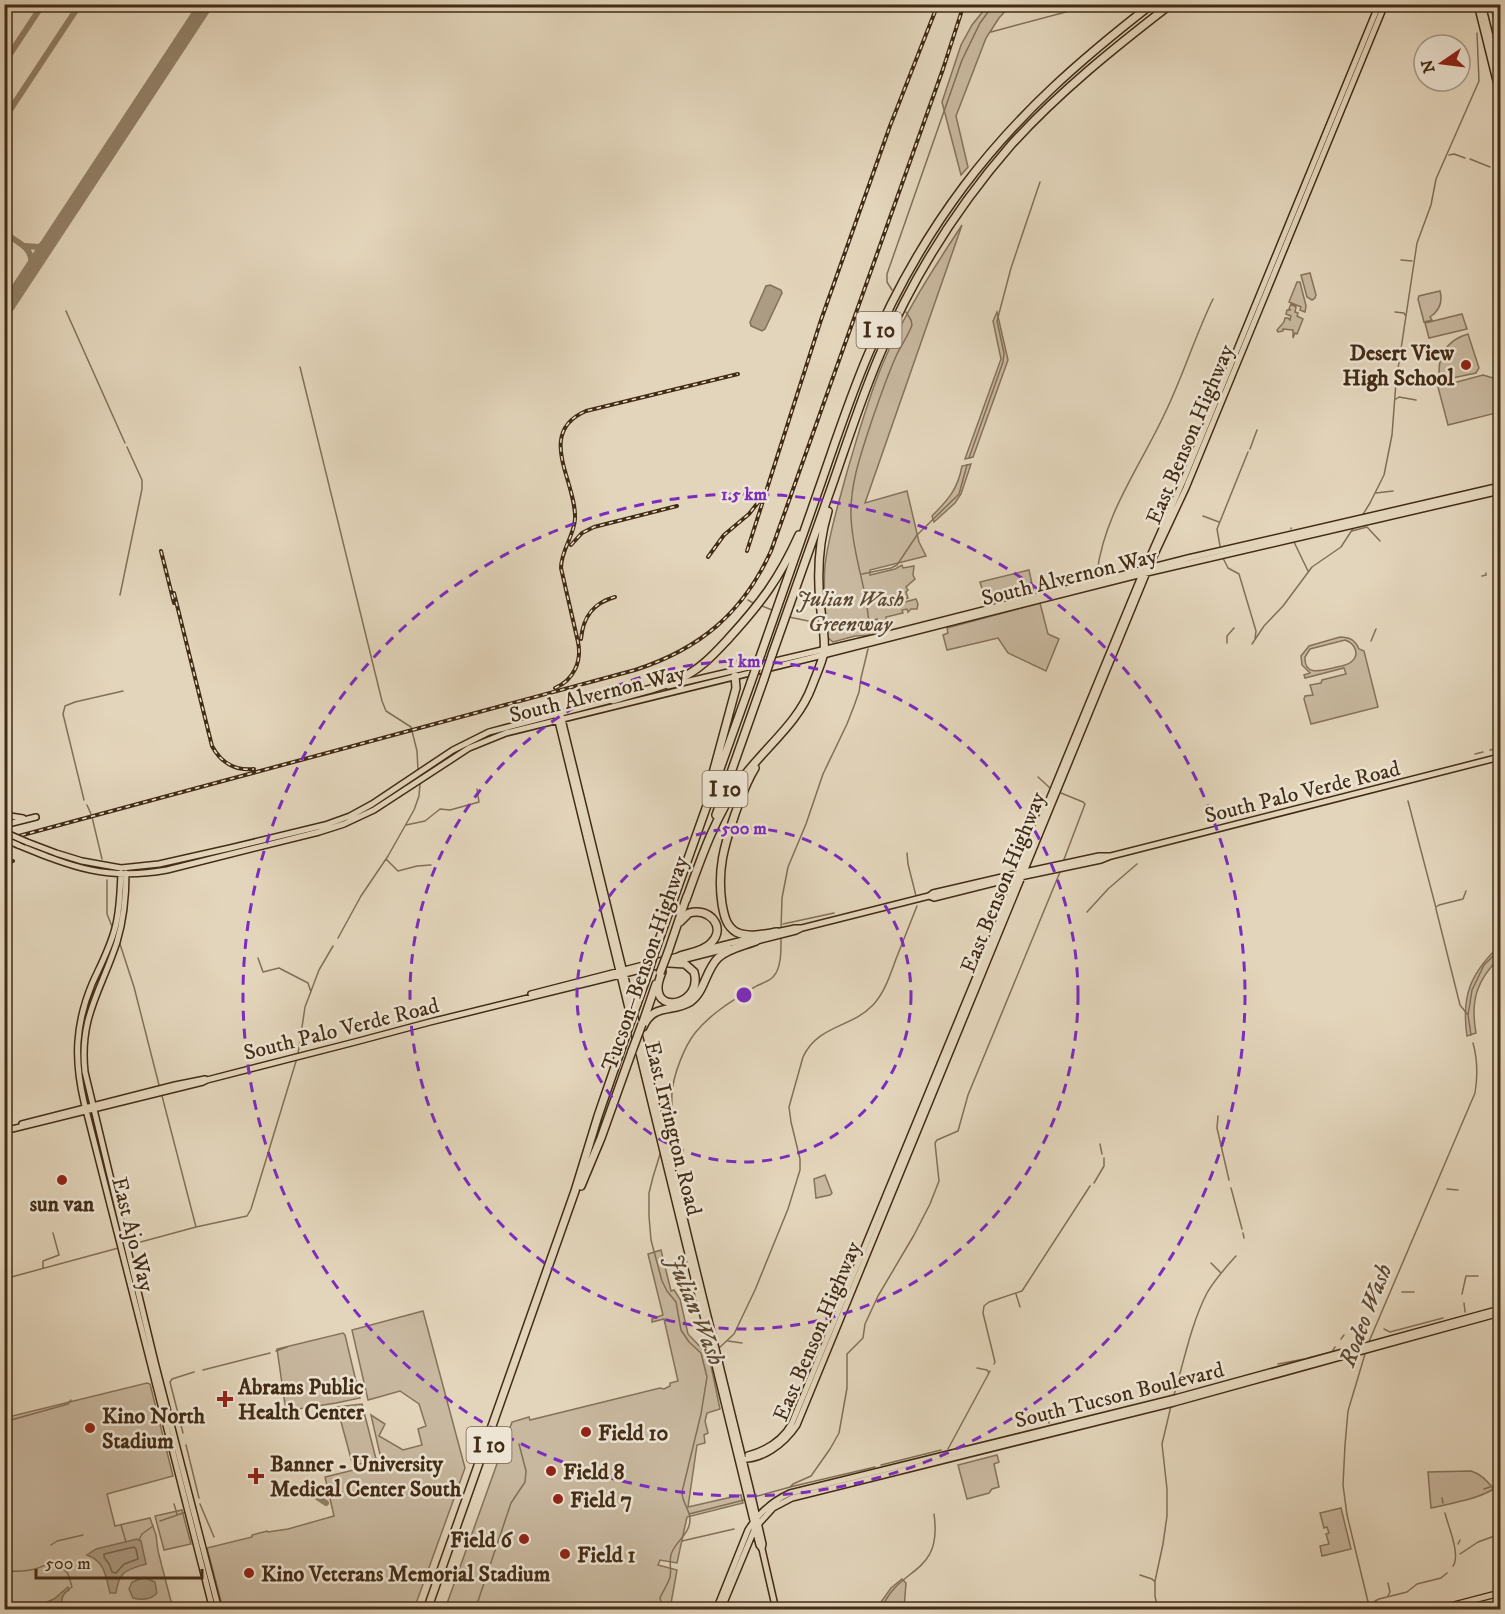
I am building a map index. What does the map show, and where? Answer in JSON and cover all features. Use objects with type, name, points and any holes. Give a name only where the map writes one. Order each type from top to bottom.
[{"type":"highway","name":"Tucson–Benson Highway","points":[[550,1266],[598,1116],[654,954],[857,381],[882,322],[936,226],[963,187],[1007,133],[1051,88],[1152,4]]},
{"type":"highway","name":"Tucson–Benson Highway","points":[[429,1610],[544,1282],[601,1138],[668,954],[868,383],[887,338],[927,261],[976,188],[1028,127],[1062,92],[1171,4]]},
{"type":"highway","points":[[686,900],[720,814],[742,778],[800,711],[824,652],[818,576],[821,536],[868,383]]},
{"type":"highway","points":[[613,700],[681,678],[697,669],[712,656],[752,613],[771,588],[787,562],[820,486]]},
{"type":"highway","points":[[700,826],[736,688],[735,676]]},
{"type":"highway","points":[[769,747],[752,772],[742,794],[723,853],[720,884],[725,918],[733,930],[750,935],[777,934]]},
{"type":"highway","points":[[661,973],[658,989],[663,999],[674,1003],[687,998],[694,986],[694,972],[690,967],[668,954],[680,922],[687,914],[700,911],[706,913],[711,917],[717,929],[712,942],[704,948],[680,956]]},
{"type":"highway","points":[[642,1025],[654,1012],[686,1004],[700,992],[712,965],[721,956],[756,941]]},
{"type":"main road","name":"East Benson Highway","points":[[988,954],[1011,894],[1033,852],[1145,571],[1378,4]]},
{"type":"main road","name":"East Benson Highway","points":[[741,1458],[774,1444],[792,1423],[1021,875],[1122,630],[1136,589],[1186,488],[1385,4]]},
{"type":"main road","points":[[1477,4],[1500,97]]},
{"type":"main road","points":[[1482,4],[1500,76]]},
{"type":"main road","name":"South Alvernon Way","points":[[559,716],[735,676],[902,631],[1145,571],[1500,489]]},
{"type":"main road","name":"South Alvernon Way","points":[[4,832],[56,854],[124,871],[144,874],[167,870],[329,830],[367,814],[419,777],[481,742],[506,732],[613,700],[824,652],[1093,586],[1190,558],[1355,523],[1363,517],[1500,489]]},
{"type":"main road","points":[[1156,551],[1157,558],[1161,562],[1190,558]]},
{"type":"main road","points":[[1093,586],[1130,580],[1133,581],[1136,589]]},
{"type":"main road","name":"East Irvington Road","points":[[559,716],[660,1143],[741,1458],[776,1610]]},
{"type":"main road","name":"South Palo Verde Road","points":[[4,1131],[15,1126],[297,1057],[680,956],[787,932],[929,896],[933,893],[1101,860],[1500,757]]},
{"type":"main road","points":[[4,815],[18,818],[36,817],[4,825]]},
{"type":"main road","name":"South Alvernon Way","points":[[4,839],[70,866],[94,872],[124,871]]},
{"type":"main road","points":[[1033,852],[1031,864],[1040,868]]},
{"type":"main road","name":"South Palo Verde Road","points":[[929,896],[934,898],[999,882],[1040,868],[1099,856],[1111,856]]},
{"type":"main road","name":"East Ajo Way","points":[[124,871],[115,927],[117,943],[90,1010],[85,1031],[84,1063],[124,1248]]},
{"type":"main road","name":"East Ajo Way","points":[[124,871],[126,903],[116,935],[83,1010],[78,1032],[77,1068],[190,1508],[219,1610]]},
{"type":"main road","points":[[999,882],[1008,882],[1011,894]]},
{"type":"main road","name":"South Palo Verde Road","points":[[484,1008],[548,989],[621,973],[668,954],[756,941],[777,934]]},
{"type":"main road","name":"East Irvington Road","points":[[621,973],[663,1133],[715,1355]]},
{"type":"main road","points":[[526,998],[548,989]]},
{"type":"main road","name":"South Tucson Boulevard","points":[[756,1523],[776,1506],[798,1496],[1172,1401],[1500,1309]]},
{"type":"main road","name":"South Tucson Boulevard","points":[[1366,1348],[1500,1314]]},
{"type":"main road","name":"South Tucson Boulevard","points":[[756,1523],[766,1508],[795,1492],[1172,1401]]},
{"type":"main road","name":"East Irvington Road","points":[[750,1499],[755,1509],[756,1523]]},
{"type":"main road","points":[[755,1509],[759,1511],[766,1508]]},
{"type":"main road","name":"East Ajo Way","points":[[192,1515],[213,1610]]},
{"type":"main road","points":[[721,1610],[756,1523]]},
{"type":"main road","points":[[716,1610],[746,1534],[756,1523]]},
{"type":"main road","points":[[744,1550],[753,1540],[761,1547]]},
{"type":"main road","points":[[1436,1610],[1500,1593]]},
{"type":"green space","points":[[988,5],[1011,5],[986,38],[956,116],[968,167],[961,175],[942,102],[961,45],[972,25]]},
{"type":"green space","name":"Julian Wash Greenway","points":[[962,225],[865,503],[907,491],[919,542],[926,556],[870,570],[870,575],[902,565],[903,568],[914,566],[915,579],[906,587],[908,598],[905,602],[916,599],[917,609],[911,609],[908,612],[907,609],[902,610],[903,613],[886,617],[887,622],[878,624],[877,619],[874,620],[875,635],[855,636],[833,642],[827,637],[825,565],[834,518],[864,417],[878,376],[900,327]]},
{"type":"green space","points":[[1310,273],[1316,295],[1312,300],[1307,297],[1301,275]]},
{"type":"green space","points":[[1297,282],[1300,282],[1306,306],[1305,312],[1300,310],[1301,307],[1289,302]]},
{"type":"green space","points":[[1440,291],[1441,302],[1438,309],[1430,317],[1432,320],[1424,322],[1419,296]]},
{"type":"green space","points":[[1291,304],[1296,307],[1297,316],[1303,319],[1293,338],[1293,330],[1283,329],[1278,332],[1277,330],[1285,318],[1290,320],[1291,316],[1286,314],[1287,310],[1291,310],[1289,309]]},
{"type":"green space","points":[[997,312],[1008,360],[973,457],[965,459],[1001,359],[993,321]]},
{"type":"green space","points":[[1462,314],[1467,329],[1429,338],[1425,323]]},
{"type":"green space","points":[[1468,334],[1479,368],[1476,373],[1452,378],[1452,382],[1445,383],[1444,379],[1440,380],[1441,357],[1448,345]]},
{"type":"green space","points":[[1483,375],[1500,382],[1500,412],[1448,425],[1438,387]]},
{"type":"green space","points":[[971,464],[961,494],[955,503],[934,522],[932,516],[952,494],[962,466]]},
{"type":"green space","points":[[1029,570],[1034,593],[987,605],[980,582]]},
{"type":"green space","points":[[1040,603],[1048,634],[1059,639],[1046,671],[1008,653],[998,638],[947,650],[943,635],[948,633],[947,628]]},
{"type":"green space","points":[[1340,637],[1354,641],[1359,649],[1364,651],[1378,707],[1311,724],[1304,699],[1305,696],[1313,695],[1310,685],[1346,674],[1344,668],[1305,678],[1304,675],[1310,673],[1302,665],[1301,656],[1309,646]],"holes":[[[1348,641],[1356,652],[1356,656],[1349,663],[1318,671],[1307,667],[1305,657],[1310,649]]]},
{"type":"green space","points":[[1500,945],[1500,957],[1486,974],[1477,991],[1474,1010],[1476,1033],[1467,1036],[1466,1008],[1470,986],[1482,965]]},
{"type":"green space","points":[[825,1175],[832,1193],[816,1198],[814,1179]]},
{"type":"green space","points":[[661,1250],[671,1291],[674,1290],[680,1299],[688,1334],[709,1356],[720,1409],[707,1413],[705,1421],[708,1433],[704,1435],[705,1443],[697,1445],[688,1507],[741,1495],[743,1503],[687,1517],[677,1563],[660,1560],[658,1565],[677,1570],[670,1609],[445,1609],[512,1422],[529,1417],[530,1420],[660,1388],[664,1389],[670,1386],[670,1383],[678,1381],[664,1319],[652,1322],[652,1319],[663,1315],[648,1254]]},
{"type":"green space","points":[[423,1311],[465,1468],[414,1609],[223,1609],[207,1548],[267,1531],[288,1529],[334,1516],[325,1477],[382,1463],[371,1415],[385,1424],[379,1436],[403,1450],[422,1445],[418,1429],[426,1426],[419,1404],[400,1391],[368,1400],[352,1330]]},
{"type":"green space","points":[[343,1333],[360,1398],[286,1411],[277,1349]]},
{"type":"green space","points":[[150,1384],[173,1476],[107,1494],[115,1526],[150,1518],[173,1609],[5,1609],[4,1418]]},
{"type":"green space","points":[[362,1404],[376,1459],[353,1466],[337,1407]]},
{"type":"green space","points":[[997,1455],[999,1462],[994,1464],[999,1487],[992,1489],[989,1493],[967,1499],[958,1465]]},
{"type":"green space","points":[[1471,1471],[1483,1478],[1493,1488],[1492,1490],[1470,1499],[1431,1508],[1428,1472]]},
{"type":"green space","points":[[1341,1508],[1351,1549],[1322,1556],[1320,1546],[1329,1544],[1326,1534],[1329,1533],[1327,1527],[1324,1528],[1320,1513]]},
{"type":"green space","points":[[182,1510],[191,1544],[164,1550],[155,1516]]},
{"type":"green space","points":[[902,1579],[906,1583],[904,1609],[876,1609],[891,1588]]},
{"type":"water","points":[[770,285],[781,290],[782,293],[762,331],[751,326],[750,322],[766,286]]},
{"type":"water","points":[[137,1539],[141,1541],[146,1564],[125,1572],[119,1580],[116,1593],[110,1593],[101,1565],[87,1555],[96,1549]]},
{"type":"water","points":[[146,1578],[155,1582],[157,1593],[146,1599],[133,1598],[129,1589],[132,1582]]},
{"type":"water","points":[[68,1587],[69,1590],[62,1599],[65,1609],[20,1609],[35,1607],[54,1599]]},
{"type":"waterway","points":[[892,290],[887,282],[887,274],[962,60],[980,23],[994,4]]},
{"type":"waterway","points":[[991,32],[1096,4]]},
{"type":"waterway","points":[[1490,4],[1500,45]]},
{"type":"waterway","points":[[1362,516],[1384,475],[1392,435],[1396,382],[1417,243],[1431,205],[1436,179],[1479,81],[1477,33]]},
{"type":"waterway","points":[[1449,155],[1454,154],[1465,158]]},
{"type":"waterway","points":[[1470,159],[1490,167]]},
{"type":"waterway","points":[[969,458],[1003,362],[1004,353],[997,321],[1011,268],[1040,182]]},
{"type":"waterway","points":[[1401,260],[1412,261]]},
{"type":"waterway","points":[[1097,573],[1101,551],[1115,510],[1171,399],[1213,299]]},
{"type":"waterway","points":[[66,311],[125,443]]},
{"type":"waterway","points":[[869,634],[867,604],[852,531],[852,492],[860,457],[880,397],[897,354],[912,325],[906,312]]},
{"type":"waterway","points":[[1395,312],[1405,315]]},
{"type":"waterway","points":[[1419,344],[1426,343]]},
{"type":"waterway","points":[[1390,352],[1398,353],[1400,356]]},
{"type":"waterway","points":[[300,367],[382,701],[386,711],[411,727],[417,751],[418,770]]},
{"type":"waterway","points":[[1396,386],[1412,382]]},
{"type":"waterway","points":[[1396,399],[1399,397],[1416,400]]},
{"type":"waterway","points":[[1250,449],[1257,430]]},
{"type":"waterway","points":[[120,595],[142,489],[142,480],[127,447]]},
{"type":"waterway","points":[[1220,546],[1217,529],[1248,452]]},
{"type":"waterway","points":[[862,574],[897,565],[917,535],[959,494],[967,465]]},
{"type":"waterway","points":[[1376,493],[1393,491]]},
{"type":"waterway","points":[[1203,516],[1219,522]]},
{"type":"waterway","points":[[1252,644],[1312,567],[1341,547],[1354,527]]},
{"type":"waterway","points":[[1352,531],[1367,527],[1380,541]]},
{"type":"waterway","points":[[1294,542],[1308,571]]},
{"type":"waterway","points":[[1223,558],[1228,568],[1239,574],[1256,631],[1255,639]]},
{"type":"waterway","points":[[1482,576],[1486,573]]},
{"type":"waterway","points":[[1078,582],[1092,578]]},
{"type":"waterway","points":[[748,600],[755,604]]},
{"type":"waterway","points":[[762,606],[772,610]]},
{"type":"waterway","points":[[789,617],[818,623]]},
{"type":"waterway","points":[[827,623],[868,627]]},
{"type":"waterway","points":[[1227,643],[1227,636],[1234,628]]},
{"type":"waterway","points":[[1371,641],[1376,629]]},
{"type":"waterway","points":[[781,929],[782,898],[788,867],[823,774],[854,706],[868,649]]},
{"type":"waterway","points":[[84,800],[63,714],[65,706],[123,691]]},
{"type":"waterway","points":[[1490,750],[1500,748]]},
{"type":"waterway","points":[[1475,754],[1483,752]]},
{"type":"waterway","points":[[1038,777],[1050,788]]},
{"type":"waterway","points":[[338,938],[414,810],[420,784]]},
{"type":"waterway","points":[[406,825],[425,821],[440,809],[450,810],[479,802],[477,789]]},
{"type":"waterway","points":[[1061,793],[1085,804],[1063,862]]},
{"type":"waterway","points":[[1408,801],[1436,908]]},
{"type":"waterway","points":[[87,805],[91,814]]},
{"type":"waterway","points":[[92,817],[102,859]]},
{"type":"waterway","points":[[907,853],[916,896]]},
{"type":"waterway","points":[[386,859],[398,871],[431,865]]},
{"type":"waterway","points":[[1087,912],[1108,889],[1137,864]]},
{"type":"waterway","points":[[790,1487],[811,1476],[839,1433],[847,1388],[847,1354],[863,1338],[865,1324],[878,1296],[930,1204],[939,1181],[935,1143],[958,1131],[968,1095],[1060,872]]},
{"type":"waterway","points":[[107,880],[107,914],[113,929]]},
{"type":"waterway","points":[[1466,891],[1463,899],[1439,905],[1436,909],[1460,1005],[1468,1015]]},
{"type":"waterway","points":[[719,1348],[734,1334],[755,1290],[788,1209],[800,1170],[800,1159],[789,1107],[803,1057],[817,1039],[864,1013],[881,995],[917,906]]},
{"type":"waterway","points":[[783,924],[834,913]]},
{"type":"waterway","points":[[667,1138],[672,1122],[674,1078],[687,1046],[695,1033],[714,1014],[773,977],[779,963],[781,936]]},
{"type":"waterway","points":[[119,941],[134,987],[159,1085]]},
{"type":"waterway","points":[[298,1054],[305,1007],[319,970],[333,946]]},
{"type":"waterway","name":"Rodeo Wash","points":[[1471,1035],[1468,1015],[1472,990],[1484,965],[1500,949]]},
{"type":"waterway","points":[[258,958],[263,972],[279,968],[308,983],[311,992]]},
{"type":"waterway","name":"Rodeo Wash","points":[[1368,1344],[1475,1093],[1477,1068],[1473,1043]]},
{"type":"waterway","points":[[196,1227],[247,1216],[297,1058]]},
{"type":"waterway","points":[[4,1279],[196,1227],[162,1096]]},
{"type":"waterway","points":[[1218,1116],[1217,1128],[1229,1180]]},
{"type":"waterway","points":[[1100,1144],[1102,1154]]},
{"type":"waterway","name":"Julian Wash","points":[[661,1151],[649,1193],[651,1240],[662,1281],[676,1302],[681,1330],[689,1342],[701,1353],[707,1377],[701,1414],[682,1492],[690,1516],[689,1524],[686,1533],[671,1555],[670,1577],[660,1598],[663,1610]]},
{"type":"waterway","points":[[1094,1183],[1104,1166],[1104,1158]]},
{"type":"waterway","points":[[994,1364],[983,1313],[984,1306],[989,1302],[1022,1291],[1090,1186]]},
{"type":"waterway","points":[[1231,1188],[1242,1229]]},
{"type":"waterway","points":[[1447,1189],[1458,1190]]},
{"type":"waterway","points":[[43,1268],[43,1261],[59,1255],[53,1233]]},
{"type":"waterway","points":[[1243,1233],[1244,1238]]},
{"type":"waterway","points":[[1174,1395],[1201,1305],[1214,1283],[1236,1256]]},
{"type":"waterway","points":[[1211,1263],[1221,1273]]},
{"type":"waterway","points":[[1462,1294],[1466,1276],[1478,1276]]},
{"type":"waterway","points":[[1402,1292],[1414,1292]]},
{"type":"waterway","points":[[1016,1294],[1020,1307]]},
{"type":"waterway","points":[[1464,1303],[1465,1312]]},
{"type":"waterway","points":[[1384,1329],[1390,1332],[1443,1318]]},
{"type":"waterway","points":[[1341,1339],[1344,1335]]},
{"type":"waterway","points":[[728,1341],[742,1343]]},
{"type":"waterway","points":[[276,1351],[287,1347]]},
{"type":"waterway","points":[[1308,1358],[1332,1352],[1335,1347]]},
{"type":"waterway","points":[[203,1370],[270,1353]]},
{"type":"waterway","name":"Rodeo Wash","points":[[1365,1354],[1348,1411],[1343,1485],[1347,1515],[1370,1610]]},
{"type":"waterway","points":[[1278,1364],[1304,1359]]},
{"type":"waterway","points":[[977,1368],[987,1370],[989,1373]]},
{"type":"waterway","points":[[948,1449],[990,1371]]},
{"type":"waterway","points":[[183,1433],[170,1382],[172,1379],[194,1372]]},
{"type":"waterway","points":[[4,1422],[68,1404],[71,1400]]},
{"type":"waterway","points":[[1158,1610],[1155,1581],[1167,1516],[1167,1489],[1162,1444],[1171,1406]]},
{"type":"waterway","points":[[1046,1410],[1049,1423]]},
{"type":"waterway","points":[[475,1610],[511,1503],[525,1482],[526,1471],[519,1444]]},
{"type":"waterway","points":[[186,1445],[199,1498]]},
{"type":"waterway","points":[[881,1465],[941,1450]]},
{"type":"waterway","points":[[754,1497],[875,1467]]},
{"type":"waterway","points":[[1497,1484],[1500,1481]]},
{"type":"waterway","points":[[1484,1489],[1490,1487]]},
{"type":"waterway","points":[[1442,1498],[1443,1503]]},
{"type":"waterway","points":[[689,1514],[744,1500]]},
{"type":"waterway","points":[[174,1504],[177,1514]]},
{"type":"waterway","points":[[200,1504],[214,1537]]},
{"type":"waterway","points":[[160,1521],[186,1512]]},
{"type":"waterway","points":[[1445,1513],[1455,1548],[1453,1566]]},
{"type":"waterway","points":[[881,1610],[898,1585],[926,1560],[932,1549],[935,1534],[934,1514]]},
{"type":"waterway","points":[[121,1525],[126,1542]]},
{"type":"waterway","points":[[139,1540],[142,1534],[153,1526]]},
{"type":"waterway","points":[[682,1541],[734,1529]]},
{"type":"waterway","points":[[1460,1554],[1478,1542],[1500,1534]]},
{"type":"waterway","points":[[51,1545],[57,1541],[83,1535]]},
{"type":"waterway","points":[[1458,1544],[1460,1540]]},
{"type":"waterway","points":[[4,1569],[24,1571],[59,1563],[68,1574],[72,1587],[69,1589]]},
{"type":"waterway","points":[[1370,1607],[1379,1599],[1407,1592],[1417,1584],[1441,1578],[1447,1573]]},
{"type":"waterway","points":[[1140,1575],[1155,1582]]},
{"type":"waterway","points":[[1388,1583],[1390,1592],[1388,1596]]},
{"type":"taxiway","points":[[4,63],[43,4]]},
{"type":"taxiway","points":[[4,119],[80,4]]},
{"type":"taxiway","points":[[4,233],[22,244],[30,253],[29,274]]},
{"type":"taxiway","points":[[25,246],[39,247],[52,238]]},
{"type":"taxiway","points":[[317,1497],[326,1503]]},
{"type":"runway","points":[[4,311],[206,4]]},
{"type":"railway","points":[[747,551],[821,320],[890,126],[938,4]]},
{"type":"railway","points":[[4,840],[635,670],[680,651],[717,626],[747,593],[771,551],[943,69],[964,4]]},
{"type":"railway","points":[[555,688],[562,685],[572,675],[579,656],[578,642],[561,568],[575,519],[574,505],[562,459],[563,432],[571,420],[586,411],[738,374]]},
{"type":"railway","points":[[708,557],[724,535],[749,514],[760,500]]},
{"type":"railway","points":[[571,545],[582,533],[594,527],[677,506]]},
{"type":"railway","points":[[161,551],[174,603]]},
{"type":"railway","points":[[174,593],[212,746],[230,765],[241,769],[254,769]]},
{"type":"railway","points":[[581,639],[584,624],[590,612],[601,603],[615,597]]},
{"type":"railway","points":[[4,863],[13,861]]},
{"type":"place","name":"Desert View High School","points":[[1466,365]]},
{"type":"place","name":"sun van","points":[[62,1180]]},
{"type":"place","name":"Abrams Public Health Center","points":[[225,1399]]},
{"type":"place","name":"Kino North Stadium","points":[[90,1428]]},
{"type":"place","name":"Field 10","points":[[586,1432]]},
{"type":"place","name":"Field 8","points":[[551,1471]]},
{"type":"place","name":"Banner - University Medical Center South","points":[[256,1476]]},
{"type":"place","name":"Field 7","points":[[558,1499]]},
{"type":"place","name":"Field 6","points":[[524,1539]]},
{"type":"place","name":"Field 1","points":[[565,1554]]},
{"type":"place","name":"Kino Veterans Memorial Stadium","points":[[249,1573]]}]
